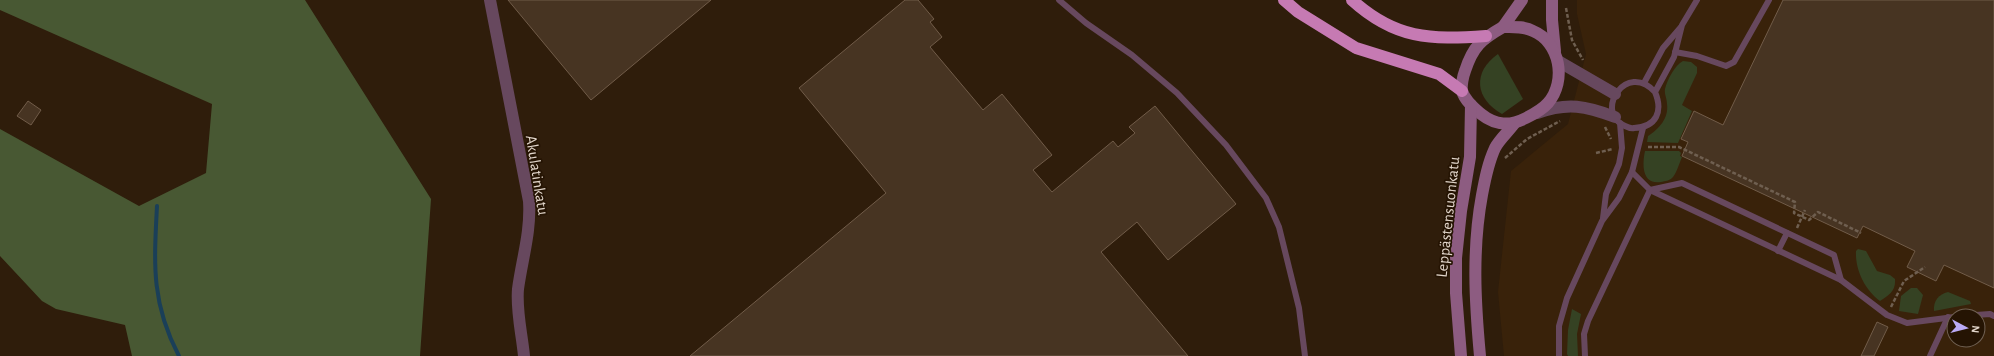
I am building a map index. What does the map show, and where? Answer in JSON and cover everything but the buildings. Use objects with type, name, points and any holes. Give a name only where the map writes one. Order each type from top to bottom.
[{"type":"highway","points":[[1284,0],[1298,12],[1356,48],[1439,74],[1462,91]]},
{"type":"highway","points":[[1352,0],[1380,23],[1395,29],[1430,37],[1452,38],[1486,36]]},
{"type":"main road","points":[[1522,0],[1503,27],[1486,36],[1475,47],[1463,76],[1462,91],[1470,105],[1486,118],[1500,124],[1514,124],[1536,113],[1548,102],[1555,90],[1559,74],[1552,20],[1552,0]]},
{"type":"main road","points":[[1503,27],[1519,27],[1533,30],[1543,37],[1557,56]]},
{"type":"main road","name":"Leppästensuonkatu","points":[[1461,356],[1456,293],[1456,258],[1461,211],[1470,157],[1470,105]]},
{"type":"main road","name":"Leppästensuonkatu","points":[[1480,356],[1475,308],[1478,217],[1490,162],[1496,147],[1514,124]]},
{"type":"street","name":"Akulatinkatu","points":[[490,0],[529,201],[529,231],[518,289],[518,304],[524,356]]},
{"type":"street","points":[[1557,56],[1615,94]]},
{"type":"street","points":[[1536,113],[1552,108],[1582,106],[1618,120]]},
{"type":"lane","points":[[1060,0],[1086,23],[1132,55],[1177,94],[1226,146],[1266,198],[1279,227],[1299,308],[1305,356]]},
{"type":"lane","points":[[1644,83],[1663,48],[1682,26],[1697,0]]},
{"type":"lane","points":[[1675,52],[1697,56],[1726,66],[1734,62],[1769,0]]},
{"type":"lane","points":[[1655,92],[1675,52],[1682,26]]},
{"type":"lane","points":[[1602,221],[1606,194],[1619,164],[1622,148],[1618,120],[1612,101],[1615,94],[1622,86],[1633,82],[1644,83],[1655,92],[1659,102],[1658,113],[1652,122],[1643,128],[1631,128],[1618,120]]},
{"type":"lane","points":[[1559,356],[1559,326],[1567,298],[1602,221],[1619,198],[1632,172],[1640,146],[1643,128]]},
{"type":"lane","points":[[1632,172],[1650,190],[1841,280],[1887,316],[1907,323],[1946,318]]},
{"type":"lane","points":[[1650,190],[1682,183],[1834,255],[1841,280]]},
{"type":"lane","points":[[1585,356],[1584,334],[1588,321],[1650,190]]},
{"type":"lane","points":[[1778,251],[1787,233]]},
{"type":"lane","points":[[1930,356],[1946,326]]},
{"type":"path","points":[[1566,5],[1568,25],[1572,40],[1585,62]]},
{"type":"path","points":[[1504,160],[1528,139],[1564,119]]},
{"type":"path","points":[[1603,125],[1610,137],[1613,149]]},
{"type":"path","points":[[1640,146],[1679,147],[1795,202],[1794,213],[1809,220],[1818,212],[1861,233]]},
{"type":"path","points":[[1596,153],[1622,148]]},
{"type":"path","points":[[1802,216],[1805,210]]},
{"type":"path","points":[[1890,308],[1904,281],[1925,267]]},
{"type":"shaded area","points":[[1577,0],[1994,0],[1994,356],[1504,356],[1498,292],[1511,171],[1568,124],[1586,54],[1577,14]]},
{"type":"green space","points":[[0,0],[305,0],[431,199],[420,356],[132,356],[125,325],[56,309],[42,301],[0,256],[0,129],[139,206],[206,173],[212,104],[0,10]]},
{"type":"green space","points":[[1498,54],[1523,99],[1502,114],[1486,101],[1480,85],[1484,69]]},
{"type":"green space","points":[[1683,61],[1691,62],[1697,67],[1697,73],[1682,105],[1692,111],[1678,143],[1647,142],[1648,136],[1656,130],[1665,118],[1667,109],[1665,91],[1666,85],[1674,69]]},
{"type":"green space","points":[[1645,151],[1679,151],[1681,153],[1680,156],[1682,157],[1676,173],[1672,178],[1666,181],[1655,182],[1647,177],[1644,168]]},
{"type":"green space","points":[[1858,249],[1866,251],[1877,271],[1890,275],[1895,279],[1893,290],[1889,295],[1880,301],[1870,291],[1859,272],[1856,258],[1856,251]]},
{"type":"green space","points":[[1911,288],[1917,288],[1923,295],[1918,314],[1899,311],[1901,296]]},
{"type":"green space","points":[[1948,292],[1970,301],[1971,304],[1934,311],[1934,304],[1937,298]]},
{"type":"green space","points":[[1572,309],[1581,314],[1577,334],[1578,356],[1568,356],[1567,354],[1568,330]]},
{"type":"waterway","points":[[157,206],[155,246],[156,283],[163,318],[179,356]]}]
